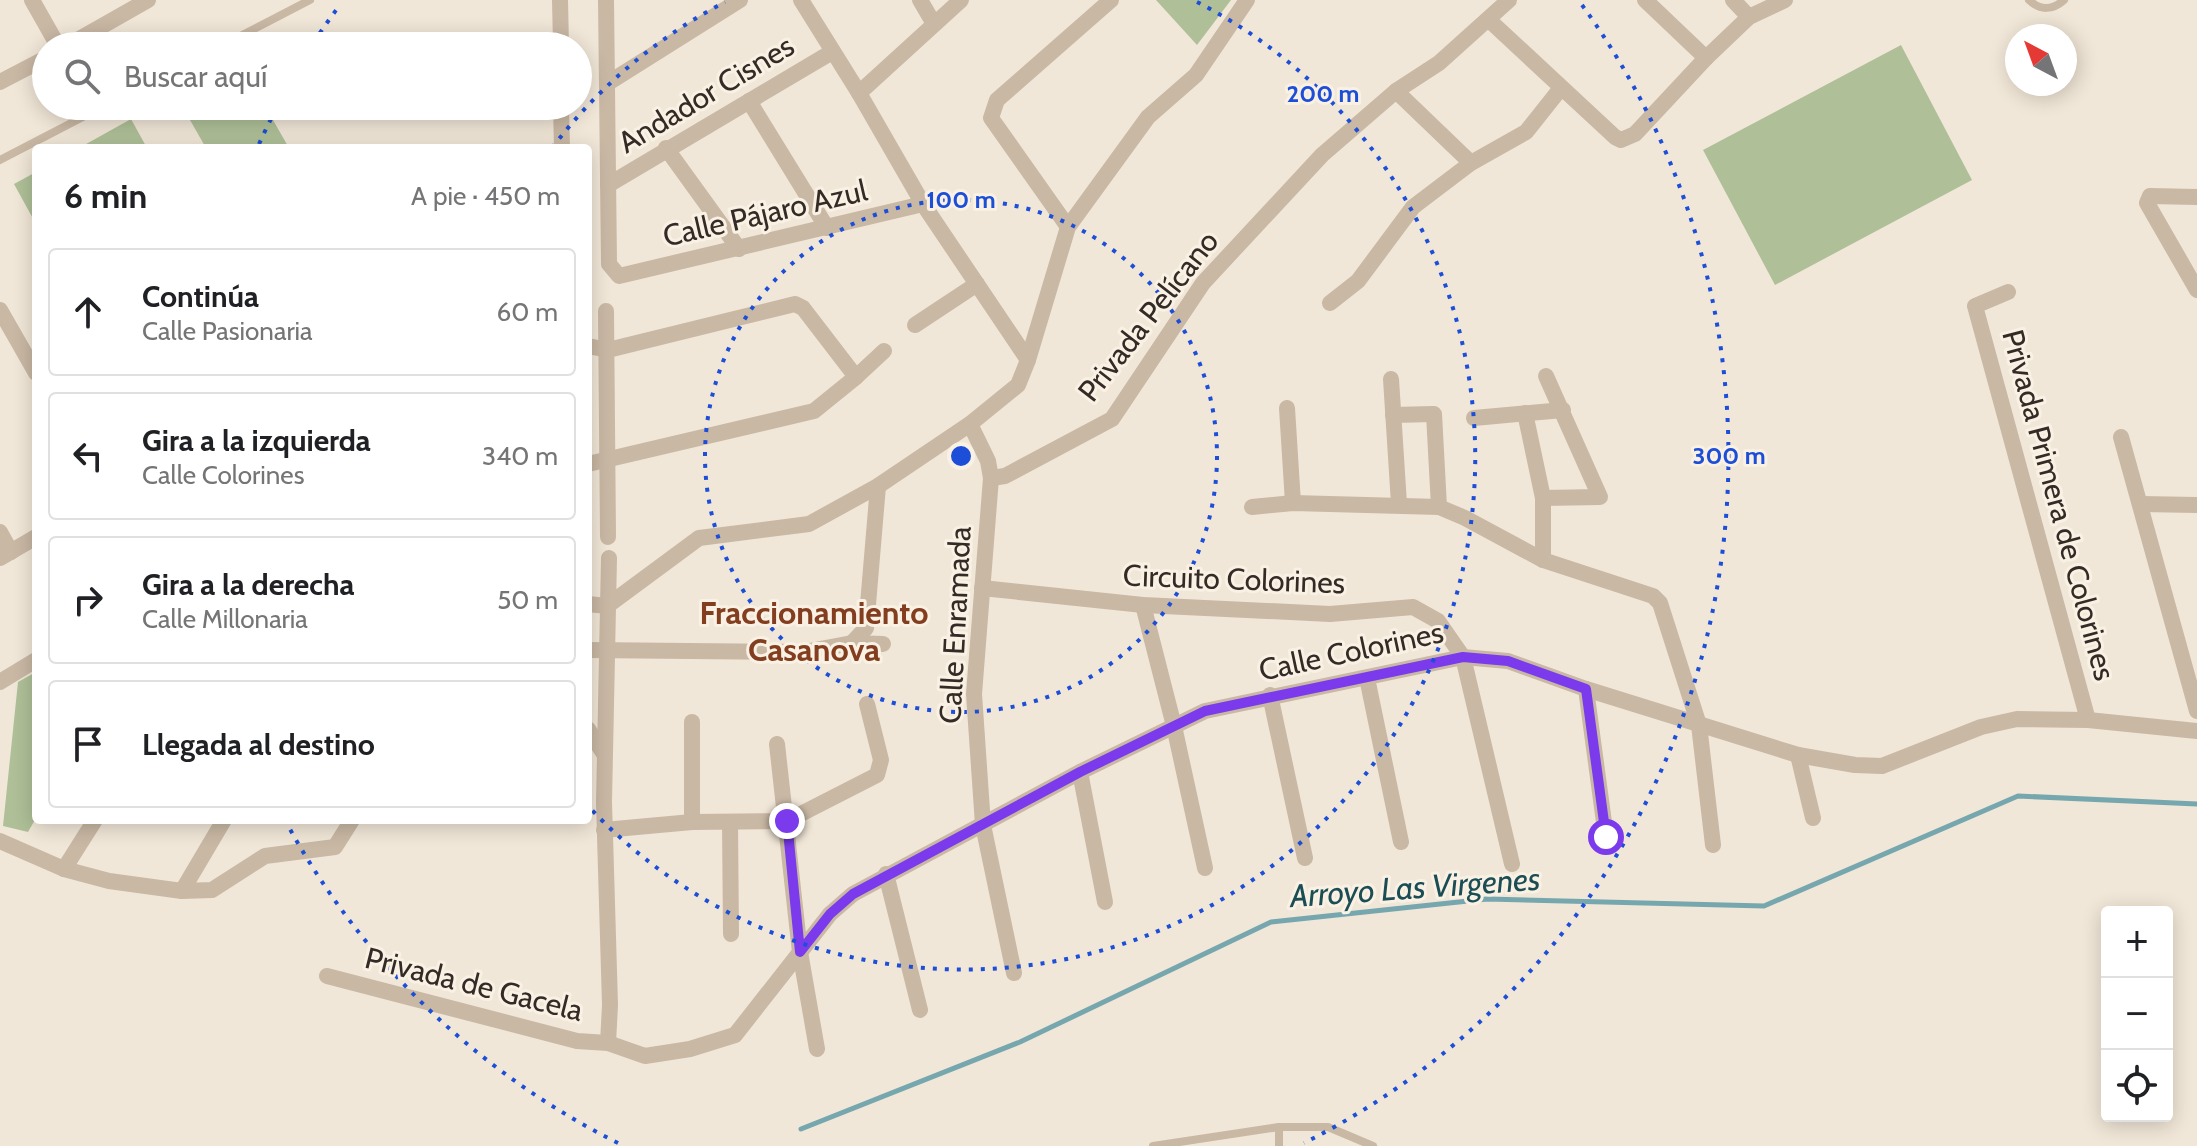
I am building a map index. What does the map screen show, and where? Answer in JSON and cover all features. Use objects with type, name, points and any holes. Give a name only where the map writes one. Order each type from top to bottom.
[{"type":"street","points":[[32,0],[50,32]]},
{"type":"street","points":[[92,32],[148,0]]},
{"type":"street","points":[[560,0],[561,32]]},
{"type":"street","points":[[606,0],[608,185]]},
{"type":"street","points":[[608,83],[740,0]]},
{"type":"street","points":[[801,0],[923,204],[1028,360]]},
{"type":"street","points":[[920,0],[934,24]]},
{"type":"street","points":[[859,93],[961,0]]},
{"type":"street","points":[[1068,227],[991,118],[997,100],[1111,0]]},
{"type":"street","points":[[592,604],[607,606],[699,538],[809,524],[878,486],[970,424],[1018,385],[1068,227],[1148,117],[1196,75],[1247,0]]},
{"type":"street","name":"Privada Pelícano","points":[[991,478],[1005,476],[1112,419],[1203,283],[1322,155],[1396,91],[1439,63],[1509,0]]},
{"type":"street","points":[[1645,0],[1706,58]]},
{"type":"street","points":[[1733,0],[1749,17]]},
{"type":"street","points":[[1489,20],[1621,140],[1635,134],[1749,17],[1785,0]]},
{"type":"street","name":"Andador Cisnes","points":[[608,185],[832,52]]},
{"type":"street","points":[[0,82],[32,65]]},
{"type":"street","points":[[1330,303],[1358,281],[1413,207],[1471,163],[1526,132],[1561,88]]},
{"type":"street","points":[[1396,91],[1471,163]]},
{"type":"street","points":[[749,101],[827,228]]},
{"type":"street","points":[[561,120],[562,144]]},
{"type":"street","points":[[666,148],[739,249]]},
{"type":"street","name":"Calle Pájaro Azul","points":[[608,185],[609,264],[619,276],[923,204]]},
{"type":"street","points":[[2197,197],[2150,196],[2147,203],[2197,290]]},
{"type":"street","points":[[915,325],[977,284]]},
{"type":"street","name":"Privada Primera de Colorines","points":[[2008,292],[1975,306],[2088,720]]},
{"type":"street","points":[[592,347],[608,350],[795,304],[803,308],[856,377]]},
{"type":"street","points":[[0,310],[32,366]]},
{"type":"street","points":[[606,311],[608,537]]},
{"type":"street","points":[[592,463],[814,411],[884,351]]},
{"type":"street","points":[[1543,498],[1600,497],[1546,376]]},
{"type":"street","points":[[1391,379],[1399,504]]},
{"type":"street","points":[[1287,408],[1293,503]]},
{"type":"street","points":[[1474,418],[1563,410]]},
{"type":"street","points":[[1525,413],[1543,498],[1543,560]]},
{"type":"street","points":[[1393,415],[1434,414],[1439,507]]},
{"type":"street","name":"Calle Enramada","points":[[970,424],[988,461],[991,478],[974,694],[983,825],[1014,973]]},
{"type":"street","points":[[2121,437],[2197,711]]},
{"type":"street","points":[[852,643],[866,628],[878,486]]},
{"type":"street","points":[[1252,507],[1293,503],[1439,507],[1543,560],[1653,596],[1660,603],[1699,725],[1713,845]]},
{"type":"street","points":[[2141,504],[2197,505]]},
{"type":"street","points":[[0,532],[6,555],[32,539]]},
{"type":"street","points":[[608,1043],[610,1005],[604,830],[596,802],[604,756],[609,558]]},
{"type":"street","name":"Circuito Colorines","points":[[982,588],[1143,605],[1330,614],[1413,607],[1438,621],[1463,657]]},
{"type":"street","points":[[1143,605],[1174,726],[1205,868]]},
{"type":"street","points":[[592,650],[804,652],[852,643],[883,644]]},
{"type":"street","points":[[1463,657],[1512,864]]},
{"type":"street","name":"Calle Colorines","points":[[608,1043],[645,1056],[690,1049],[735,1035],[830,914],[853,894],[1080,772],[1205,711],[1463,657],[1508,661],[1586,689],[1798,755],[1855,765],[1882,766],[1981,727],[2017,719],[2088,720],[2197,731]]},
{"type":"street","points":[[0,682],[32,662]]},
{"type":"street","points":[[1367,678],[1401,842]]},
{"type":"street","points":[[1586,689],[1606,837]]},
{"type":"street","points":[[1270,695],[1305,858]]},
{"type":"street","points":[[604,830],[692,822],[787,821],[877,775],[881,760],[867,704]]},
{"type":"street","points":[[692,722],[692,822]]},
{"type":"street","points":[[592,736],[604,756]]},
{"type":"street","points":[[777,744],[800,952],[817,1049]]},
{"type":"street","points":[[1798,755],[1813,818]]},
{"type":"street","points":[[1080,772],[1105,902]]},
{"type":"street","points":[[730,822],[731,934]]},
{"type":"street","points":[[64,869],[92,824]]},
{"type":"street","points":[[182,891],[222,824]]},
{"type":"street","points":[[0,841],[64,869],[109,881],[182,891],[212,890],[265,856],[335,847],[349,824]]},
{"type":"street","points":[[886,874],[920,1010]]},
{"type":"street","name":"Privada de Gacela","points":[[327,976],[577,1041],[608,1043]]},
{"type":"lane","points":[[248,32],[310,0]]},
{"type":"lane","points":[[2029,0],[2035,6],[2046,9],[2064,0]]},
{"type":"lane","points":[[0,160],[77,120]]},
{"type":"lane","points":[[1279,1127],[1279,1146]]},
{"type":"lane","points":[[1153,1146],[1279,1127],[1328,1127],[1373,1146]]},
{"type":"green space","points":[[1156,0],[1231,0],[1197,45]]},
{"type":"green space","points":[[1901,45],[1972,180],[1775,285],[1703,150]]},
{"type":"green space","points":[[132,120],[145,144],[86,144]]},
{"type":"green space","points":[[190,120],[273,120],[287,144],[204,144]]},
{"type":"green space","points":[[32,174],[32,217],[14,184]]},
{"type":"green space","points":[[32,674],[33,824],[28,832],[3,826],[18,682]]},
{"type":"waterway","name":"Arroyo Las Virgenes","points":[[801,1129],[1020,1042],[1271,922],[1487,899],[1764,906],[2018,796],[2197,804]]},
{"type":"district","name":"Fraccionamiento Casanova","points":[[814,630]]},
{"type":"route","points":[[787,821],[800,952],[830,914],[853,894],[886,874],[1080,772],[1205,711],[1463,657],[1508,661],[1586,689],[1606,837]]}]
